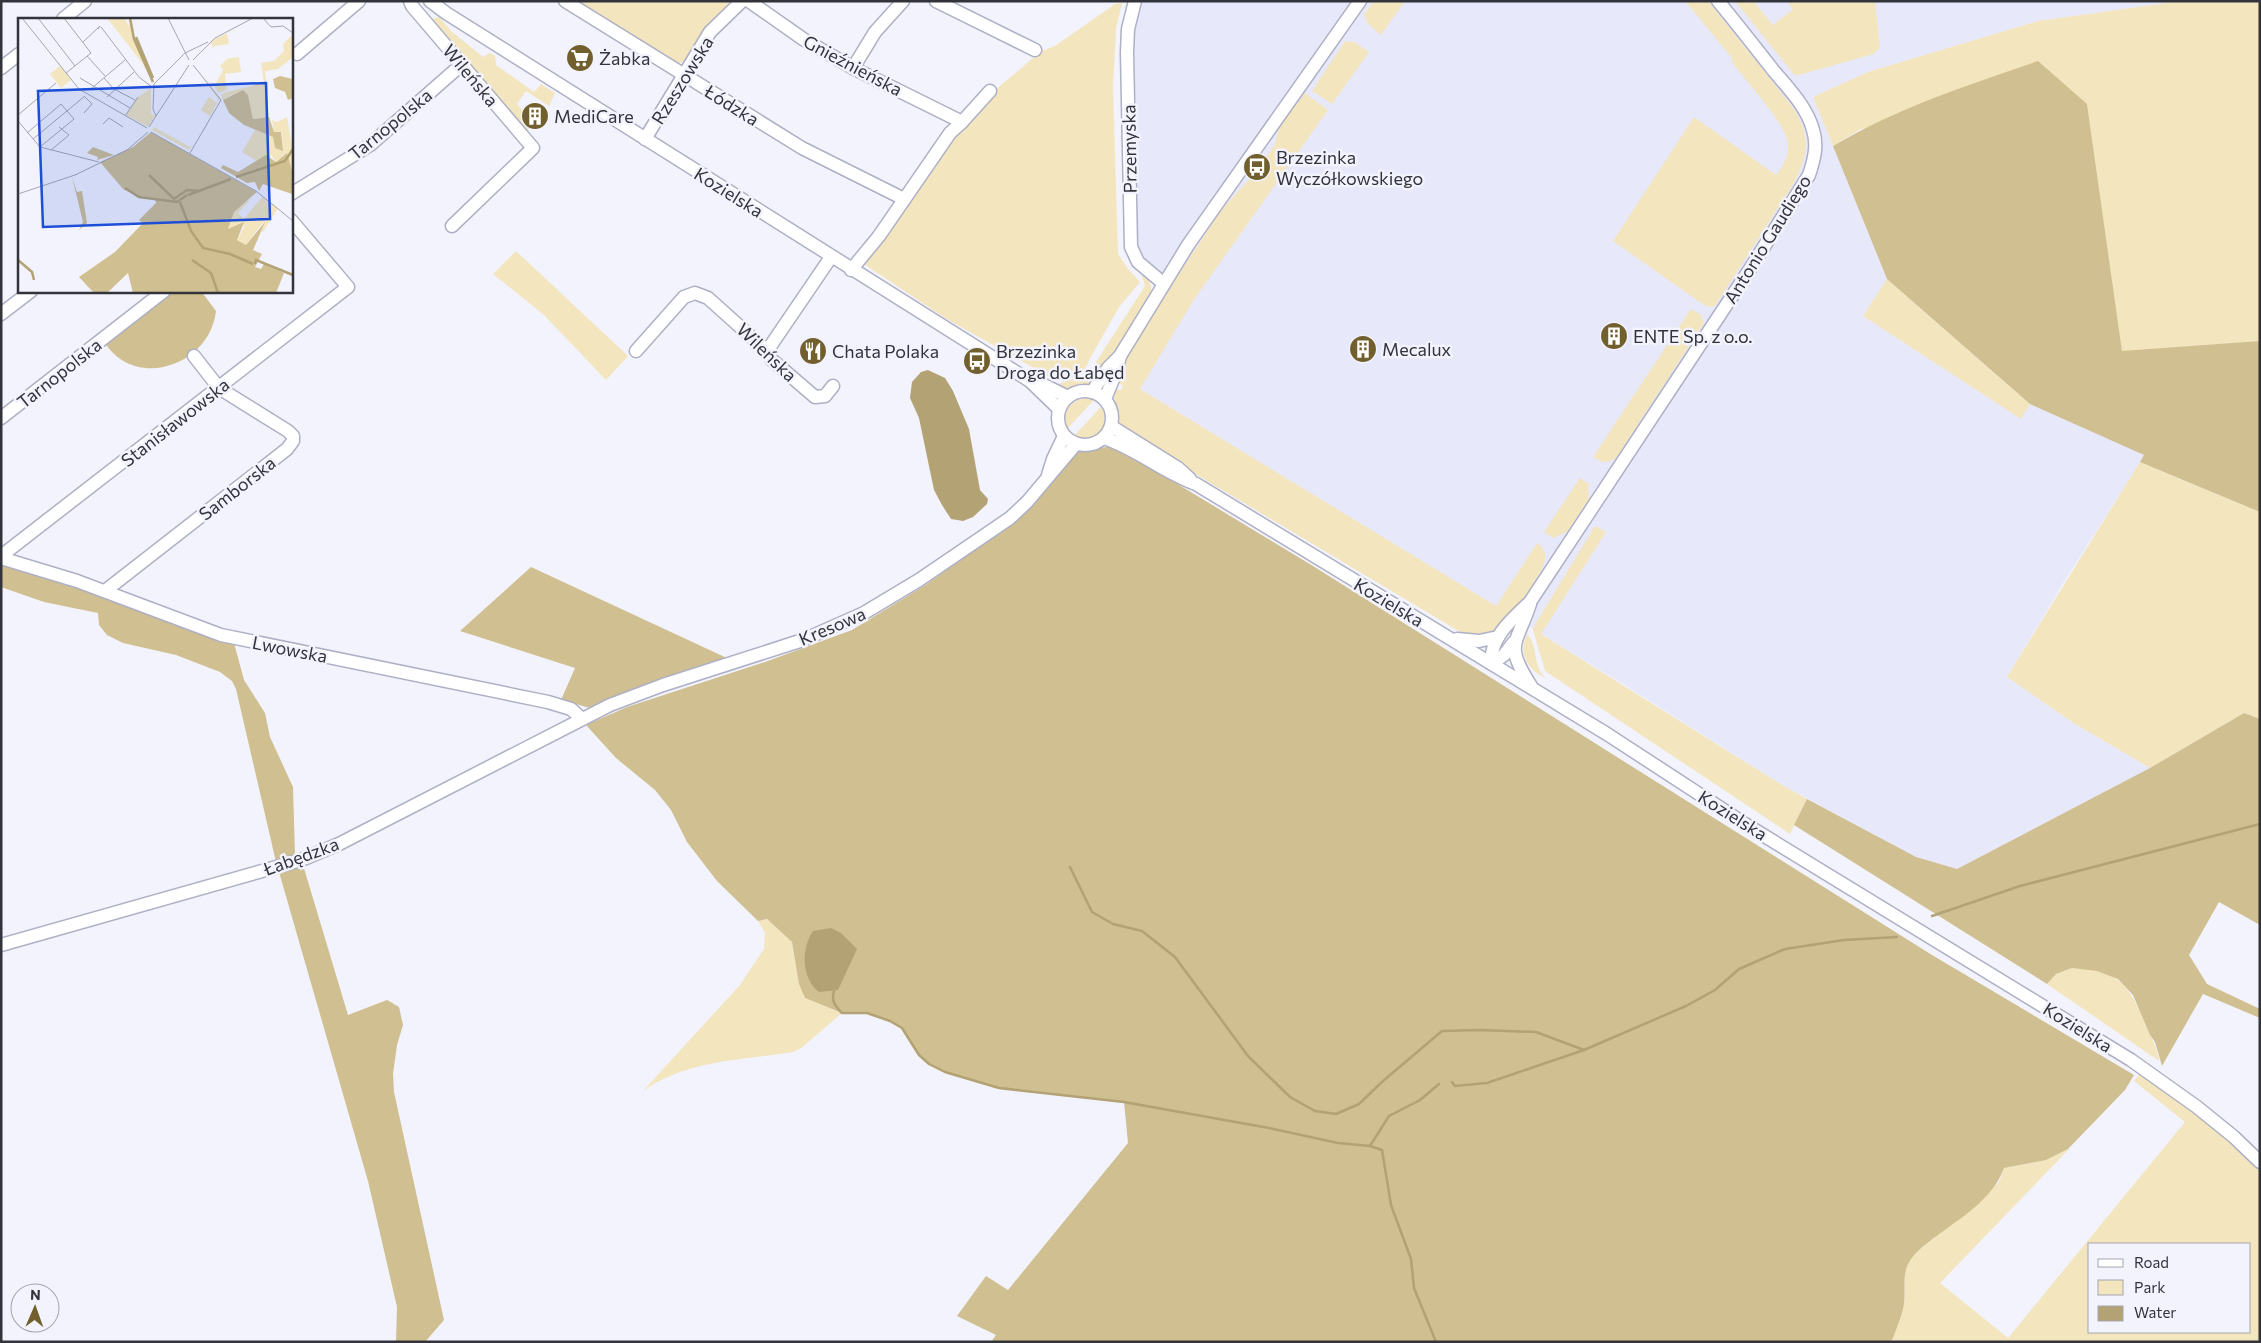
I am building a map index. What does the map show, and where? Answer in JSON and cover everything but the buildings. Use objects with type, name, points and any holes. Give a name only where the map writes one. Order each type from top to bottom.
[{"type":"street","points":[[64,18],[86,1]]},
{"type":"street","points":[[297,54],[359,1]]},
{"type":"street","name":"Wileńska","points":[[410,1],[412,6],[461,65],[533,148],[452,226]]},
{"type":"street","name":"Kozielska","points":[[430,1],[851,270],[1030,381],[1059,409]]},
{"type":"street","name":"Łódzka","points":[[565,1],[802,148],[904,199]]},
{"type":"street","name":"Rzeszowska","points":[[645,139],[710,32],[742,1]]},
{"type":"street","name":"Gnieźnieńska","points":[[749,1],[803,39],[854,68],[962,122]]},
{"type":"street","points":[[854,68],[875,32],[903,1]]},
{"type":"street","points":[[936,1],[1035,50]]},
{"type":"street","name":"Przemyska","points":[[1135,1],[1128,29],[1127,53],[1131,247],[1138,262],[1163,283]]},
{"type":"street","points":[[1092,392],[1108,368],[1120,356],[1163,283],[1360,1]]},
{"type":"street","name":"Antonio Gaudiego","points":[[1492,664],[1504,655],[1514,642],[1530,602],[1803,187],[1814,161],[1815,141],[1813,129],[1802,106],[1718,1]]},
{"type":"street","points":[[1,68],[18,55]]},
{"type":"street","name":"Tarnopolska","points":[[292,193],[370,145],[461,65]]},
{"type":"street","points":[[851,270],[879,236],[950,133],[990,91]]},
{"type":"street","name":"Stanisławowska","points":[[1,557],[348,287],[292,221]]},
{"type":"street","points":[[767,350],[831,257]]},
{"type":"street","points":[[1,314],[30,292]]},
{"type":"street","name":"Tarnopolska","points":[[1,418],[163,292]]},
{"type":"street","name":"Wileńska","points":[[636,351],[684,297],[690,294],[699,294],[708,298],[767,350],[772,360],[815,397],[826,396],[833,386]]},
{"type":"street","points":[[194,356],[219,388]]},
{"type":"street","points":[[1105,399],[1120,356]]},
{"type":"street","name":"Kozielska","points":[[1030,381],[1046,386],[1068,397]]},
{"type":"street","name":"Samborska","points":[[105,591],[291,445],[293,436],[288,431],[219,388]]},
{"type":"street","points":[[1079,392],[1092,392],[1105,399],[1111,410],[1111,426],[1104,438],[1093,445],[1076,444],[1064,436],[1058,423],[1059,409],[1068,397],[1079,392]]},
{"type":"street","name":"Kozielska","points":[[1111,426],[1178,468],[1196,484],[1532,688],[1745,824],[2131,1060],[2203,1111],[2260,1162]]},
{"type":"street","name":"Kresowa","points":[[1048,475],[1064,436]]},
{"type":"street","name":"Kozielska","points":[[1104,438],[1119,444],[1174,476],[1196,484]]},
{"type":"street","name":"Kresowa","points":[[582,719],[640,693],[803,640],[864,613],[897,594],[1010,518],[1027,502],[1076,444]]},
{"type":"street","name":"Lwowska","points":[[1,557],[105,591],[221,635],[548,702],[572,709],[582,719]]},
{"type":"street","name":"Antonio Gaudiego","points":[[1492,664],[1491,651],[1498,637],[1514,617],[1530,602]]},
{"type":"street","points":[[1450,638],[1479,641],[1498,637]]},
{"type":"street","points":[[1514,642],[1517,664],[1532,688]]},
{"type":"street","name":"Łabędzka","points":[[1,945],[301,860],[347,840],[582,719]]},
{"type":"shaded area","points":[[1142,1],[2181,1],[2038,21],[1868,72],[1813,97],[1887,279],[1863,316],[2020,418],[2030,404],[2145,455],[2065,580],[2007,677],[2075,724],[2150,768],[1957,869],[1917,858],[1782,785],[1631,689],[1140,389],[1153,367],[1165,281],[1149,271],[1138,248],[1134,30]]},
{"type":"shaded area","points":[[2038,61],[2087,104],[2122,351],[2260,341],[2260,512],[2140,462],[2144,455],[2030,404],[1887,279],[1833,146],[1908,109]]},
{"type":"shaded area","points":[[169,292],[202,292],[216,311],[211,330],[200,346],[186,358],[170,365],[152,368],[135,366],[118,358],[105,343]]},
{"type":"shaded area","points":[[1112,446],[1313,566],[1932,955],[2134,1075],[2125,1090],[2068,1149],[2046,1160],[2004,1168],[1997,1182],[1978,1205],[1916,1253],[1906,1271],[1904,1304],[1890,1342],[991,1342],[996,1335],[957,1316],[986,1276],[1008,1290],[1128,1143],[1124,1102],[999,1088],[945,1072],[929,1064],[919,1055],[902,1028],[890,1021],[867,1013],[842,1013],[805,998],[799,984],[792,942],[767,919],[758,921],[717,881],[687,842],[671,810],[655,790],[616,758],[586,725],[627,707],[765,662],[852,630],[927,584],[1006,527],[1077,452]]},
{"type":"shaded area","points":[[1,564],[69,582],[234,643],[244,680],[265,713],[270,737],[293,787],[295,856],[276,862],[236,689],[232,681],[220,672],[176,655],[123,643],[107,635],[99,625],[98,613],[44,602],[1,587]]},
{"type":"shaded area","points":[[531,567],[729,659],[590,708],[561,700],[575,668],[460,631]]},
{"type":"shaded area","points":[[2244,713],[2260,719],[2260,925],[2219,902],[2189,955],[2207,984],[2260,1009],[2260,1018],[2203,994],[2162,1066],[2155,1042],[2150,1035],[2133,995],[2118,979],[2097,971],[2072,968],[2056,974],[2047,984],[1794,825],[1807,799],[1916,857],[1957,869],[2150,768]]},
{"type":"shaded area","points":[[303,865],[348,1015],[387,1000],[399,1007],[403,1025],[397,1045],[393,1074],[394,1092],[444,1320],[425,1342],[396,1342],[397,1307],[368,1181],[279,872]]},
{"type":"green space","points":[[572,1],[737,1],[707,31],[685,61],[674,64]]},
{"type":"green space","points":[[1374,1],[1405,1],[1381,35],[1368,24],[1364,15]]},
{"type":"green space","points":[[1685,1],[1708,1],[1791,105],[1802,126],[1806,146],[1802,165],[1792,186],[1715,306],[1708,307],[1613,241],[1694,117],[1776,175],[1786,158],[1788,144],[1783,130],[1771,111],[1732,62],[1732,58]]},
{"type":"green space","points":[[1735,1],[1753,1],[1773,25],[1793,9],[1787,1],[1875,1],[1880,47],[1874,54],[1795,76]]},
{"type":"green space","points":[[2181,1],[2260,1],[2260,341],[2122,352],[2087,104],[1861,129],[1833,146],[1813,97],[1868,72],[2038,21]]},
{"type":"green space","points":[[1122,3],[1116,29],[1113,88],[1118,254],[1140,282],[1119,307],[1087,366],[1080,373],[1057,381],[945,318],[861,262],[950,137],[993,92],[1040,52],[1055,46],[1115,4]]},
{"type":"green space","points":[[439,17],[451,31],[483,57],[490,53],[495,56],[496,65],[534,92],[541,84],[555,93],[549,106],[526,91],[517,104],[537,127],[527,130],[520,127],[432,19]]},
{"type":"green space","points":[[1345,41],[1354,42],[1369,52],[1332,104],[1312,91]]},
{"type":"green space","points":[[1305,93],[1328,110],[1193,301],[1140,389],[1496,606],[1537,543],[1544,552],[1545,560],[1543,566],[1515,610],[1494,633],[1467,636],[1125,432],[1118,423],[1113,389],[1121,390],[1123,387],[1117,379],[1138,336],[1222,209],[1257,171],[1274,146],[1280,125]]},
{"type":"green space","points":[[516,251],[628,356],[606,380],[544,315],[493,274]]},
{"type":"green space","points":[[1141,272],[1149,281],[1151,292],[1104,370],[1096,365],[1096,362],[1145,286]]},
{"type":"green space","points":[[1887,279],[2030,404],[2021,419],[1863,316]]},
{"type":"green space","points":[[1691,309],[1701,315],[1704,323],[1616,458],[1610,461],[1599,461],[1593,457]]},
{"type":"green space","points":[[1090,373],[1097,378],[1083,387],[1067,390],[1056,388],[1061,383]]},
{"type":"green space","points":[[1086,398],[1094,400],[1067,429],[1065,418],[1068,409],[1075,402]]},
{"type":"green space","points":[[1101,407],[1104,421],[1103,427],[1099,432],[1088,439],[1074,436]]},
{"type":"green space","points":[[2140,462],[2260,512],[2260,719],[2244,713],[2150,768],[2075,724],[2007,677]]},
{"type":"green space","points":[[1580,478],[1590,485],[1588,487],[1589,499],[1568,531],[1554,538],[1544,532]]},
{"type":"green space","points":[[1595,526],[1606,532],[1541,634],[1807,799],[1790,834],[1545,671],[1533,630],[1534,626]]},
{"type":"green space","points":[[1527,634],[1533,644],[1539,668],[1546,678],[1539,675],[1529,666],[1526,660],[1524,641]]},
{"type":"green space","points":[[767,919],[792,942],[797,972],[805,998],[842,1013],[800,1049],[793,1052],[696,1067],[677,1073],[643,1091],[740,985],[764,949],[765,933],[758,921]]},
{"type":"green space","points":[[2072,968],[2101,971],[2112,976],[2128,990],[2140,1011],[2159,1061],[2047,984],[2056,974]]},
{"type":"green space","points":[[2140,1074],[2260,1162],[2260,1342],[1890,1342],[1903,1308],[1905,1277],[1911,1259],[1999,1182],[2004,1168],[2046,1160],[2070,1148],[1940,1283],[2008,1338],[2185,1122],[2134,1081]]},
{"type":"water","points":[[928,370],[945,378],[953,391],[969,429],[980,490],[988,499],[987,504],[973,517],[963,521],[951,519],[934,490],[919,418],[910,398],[912,382],[921,372]]},
{"type":"water","points":[[831,928],[841,933],[857,949],[838,990],[819,992],[813,986],[806,971],[806,946],[813,931]]},
{"type":"waterway","points":[[1932,916],[2020,886],[2260,824]]},
{"type":"waterway","points":[[1070,867],[1092,912],[1113,924],[1142,931],[1175,957],[1248,1056],[1290,1097],[1315,1111],[1336,1114],[1359,1104],[1442,1031],[1536,1032],[1584,1050]]},
{"type":"waterway","points":[[1452,1082],[1455,1086],[1487,1083],[1584,1050],[1686,1006],[1715,990],[1739,969],[1785,949],[1844,940],[1897,937]]},
{"type":"waterway","points":[[834,991],[834,1003],[842,1013],[867,1013],[890,1021],[902,1028],[919,1055],[929,1064],[945,1072],[999,1088],[1124,1102],[1269,1128],[1338,1143],[1370,1146],[1389,1116],[1420,1100],[1439,1084]]},
{"type":"waterway","points":[[1370,1146],[1382,1150],[1391,1205],[1411,1259],[1414,1288],[1436,1342]]},
{"type":"place","name":"Żabka","points":[[580,58]]},
{"type":"place","name":"MediCare","points":[[535,116]]},
{"type":"place","name":"Brzezinka Wyczółkowskiego","points":[[1257,167]]},
{"type":"place","name":"ENTE Sp. z o.o.","points":[[1614,336]]},
{"type":"place","name":"Mecalux","points":[[1363,349]]},
{"type":"place","name":"Chata Polaka","points":[[813,351]]},
{"type":"place","name":"Brzezinka Droga do Łabęd","points":[[977,361]]}]
